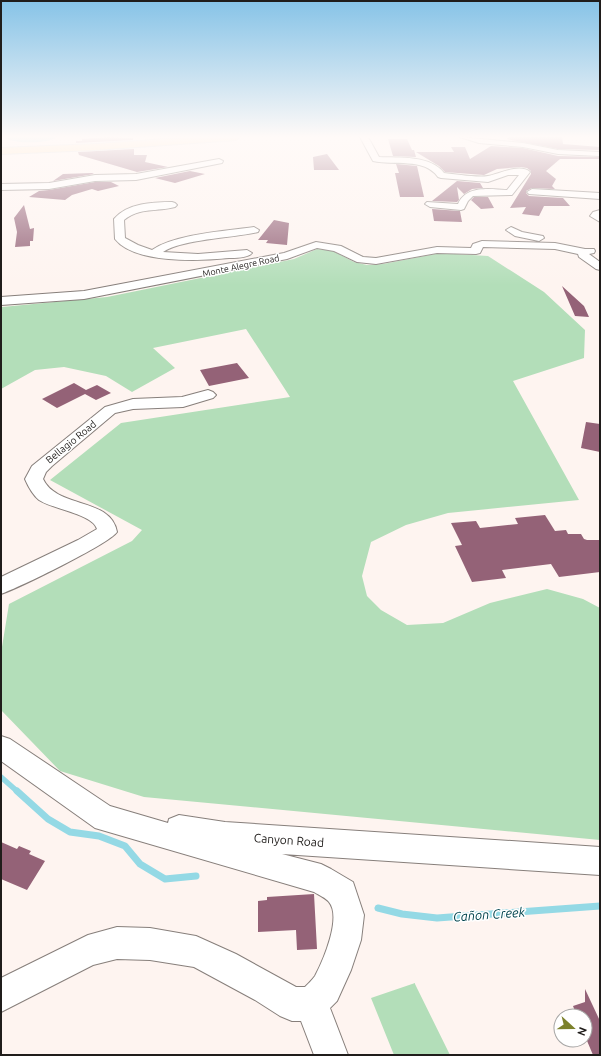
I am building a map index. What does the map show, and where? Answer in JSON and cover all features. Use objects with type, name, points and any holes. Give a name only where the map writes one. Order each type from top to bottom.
[{"type":"street","points":[[1,187],[36,186]]},
{"type":"street","points":[[430,204],[461,207],[464,200],[470,194],[489,192],[509,193],[514,186]]},
{"type":"street","points":[[532,192],[600,196]]},
{"type":"street","points":[[172,205],[153,206],[125,214],[119,219],[120,238],[130,246],[155,253],[180,257],[267,252],[287,256]]},
{"type":"street","points":[[600,213],[596,214],[595,216],[600,219]]},
{"type":"street","points":[[155,253],[166,246],[196,239],[254,230]]},
{"type":"street","points":[[511,230],[525,235],[564,243],[600,259]]},
{"type":"street","name":"Monte Alegre Road","points":[[1,301],[84,296],[287,256],[316,245],[337,248],[362,260],[369,261],[437,250],[476,251],[477,246],[482,244],[555,246],[587,252]]},
{"type":"street","points":[[587,252],[583,255],[600,267]]},
{"type":"street","name":"Bellagio Road","points":[[1,586],[85,545],[107,532],[108,528],[105,522],[96,516],[47,497],[39,490],[34,479],[38,470],[46,462],[110,410],[132,404],[183,402],[208,395]]},
{"type":"street","name":"Canyon Road","points":[[1,746],[105,819],[225,836],[600,861]]},
{"type":"street","points":[[1,996],[88,951],[117,943],[143,943],[196,952],[267,988],[292,1004],[312,1004],[325,989],[345,940],[349,915],[342,893],[321,879],[105,819]]},
{"type":"street","points":[[312,1004],[331,1055]]},
{"type":"green space","points":[[317,249],[331,250],[354,262],[367,265],[383,264],[440,253],[488,256],[544,292],[585,330],[584,358],[513,381],[579,500],[448,513],[406,525],[371,542],[362,576],[367,596],[381,610],[407,625],[443,623],[490,603],[547,589],[583,599],[600,608],[600,840],[144,797],[60,771],[1,710],[1,653],[9,604],[132,541],[142,530],[50,480],[121,423],[290,397],[246,329],[153,348],[175,368],[132,392],[106,376],[64,367],[35,370],[1,389],[2,307],[107,297],[294,259]]},
{"type":"green space","points":[[415,983],[450,1055],[394,1055],[371,998]]},
{"type":"building","points":[[70,186],[118,186],[98,191],[92,189],[72,195],[65,200],[29,197],[39,191]]},
{"type":"building","points":[[398,186],[422,186],[424,197],[400,197]]},
{"type":"building","points":[[450,186],[482,186],[483,188],[472,189],[464,194],[457,187],[459,200],[457,202],[432,201]]},
{"type":"building","points":[[523,186],[552,186],[555,189],[532,188],[526,191],[526,193],[529,196],[563,198],[570,206],[544,206],[539,216],[522,214],[526,207],[510,208]]},
{"type":"building","points":[[474,197],[488,197],[494,208],[481,209],[471,200]]},
{"type":"building","points":[[24,205],[30,229],[34,228],[33,241],[30,241],[30,246],[15,247],[17,232],[14,218]]},
{"type":"building","points":[[432,209],[460,211],[462,222],[434,221]]},
{"type":"building","points":[[274,220],[289,223],[287,245],[266,243],[268,240],[258,240]]},
{"type":"building","points":[[562,286],[584,306],[589,317],[575,316]]},
{"type":"building","points":[[237,363],[249,378],[209,386],[200,370]]},
{"type":"building","points":[[74,383],[86,390],[97,385],[111,393],[96,400],[85,394],[57,408],[42,399]]},
{"type":"building","points":[[586,422],[600,424],[600,452],[581,448]]},
{"type":"building","points":[[545,515],[555,531],[566,530],[568,534],[581,534],[584,539],[587,540],[600,540],[600,572],[559,577],[551,564],[502,570],[506,578],[472,582],[455,546],[462,545],[451,523],[476,521],[480,528],[518,524],[515,518]]},
{"type":"building","points":[[1,842],[17,849],[19,846],[31,851],[29,854],[45,861],[27,890],[1,879]]},
{"type":"building","points":[[314,894],[317,949],[297,950],[296,930],[258,932],[258,901],[267,900],[267,897]]},
{"type":"building","points":[[585,989],[600,1021],[600,1055],[593,1055],[590,1048],[593,1048],[593,1008],[574,1008],[573,1006],[585,1002]]},
{"type":"waterway","name":"Cañon Creek","points":[[1,777],[18,792]]},
{"type":"waterway","name":"Cañon Creek","points":[[17,791],[48,819],[70,832],[99,836],[125,846],[140,864],[165,879],[196,876]]},
{"type":"waterway","name":"Cañon Creek","points":[[378,908],[402,914],[437,918],[600,906]]}]
